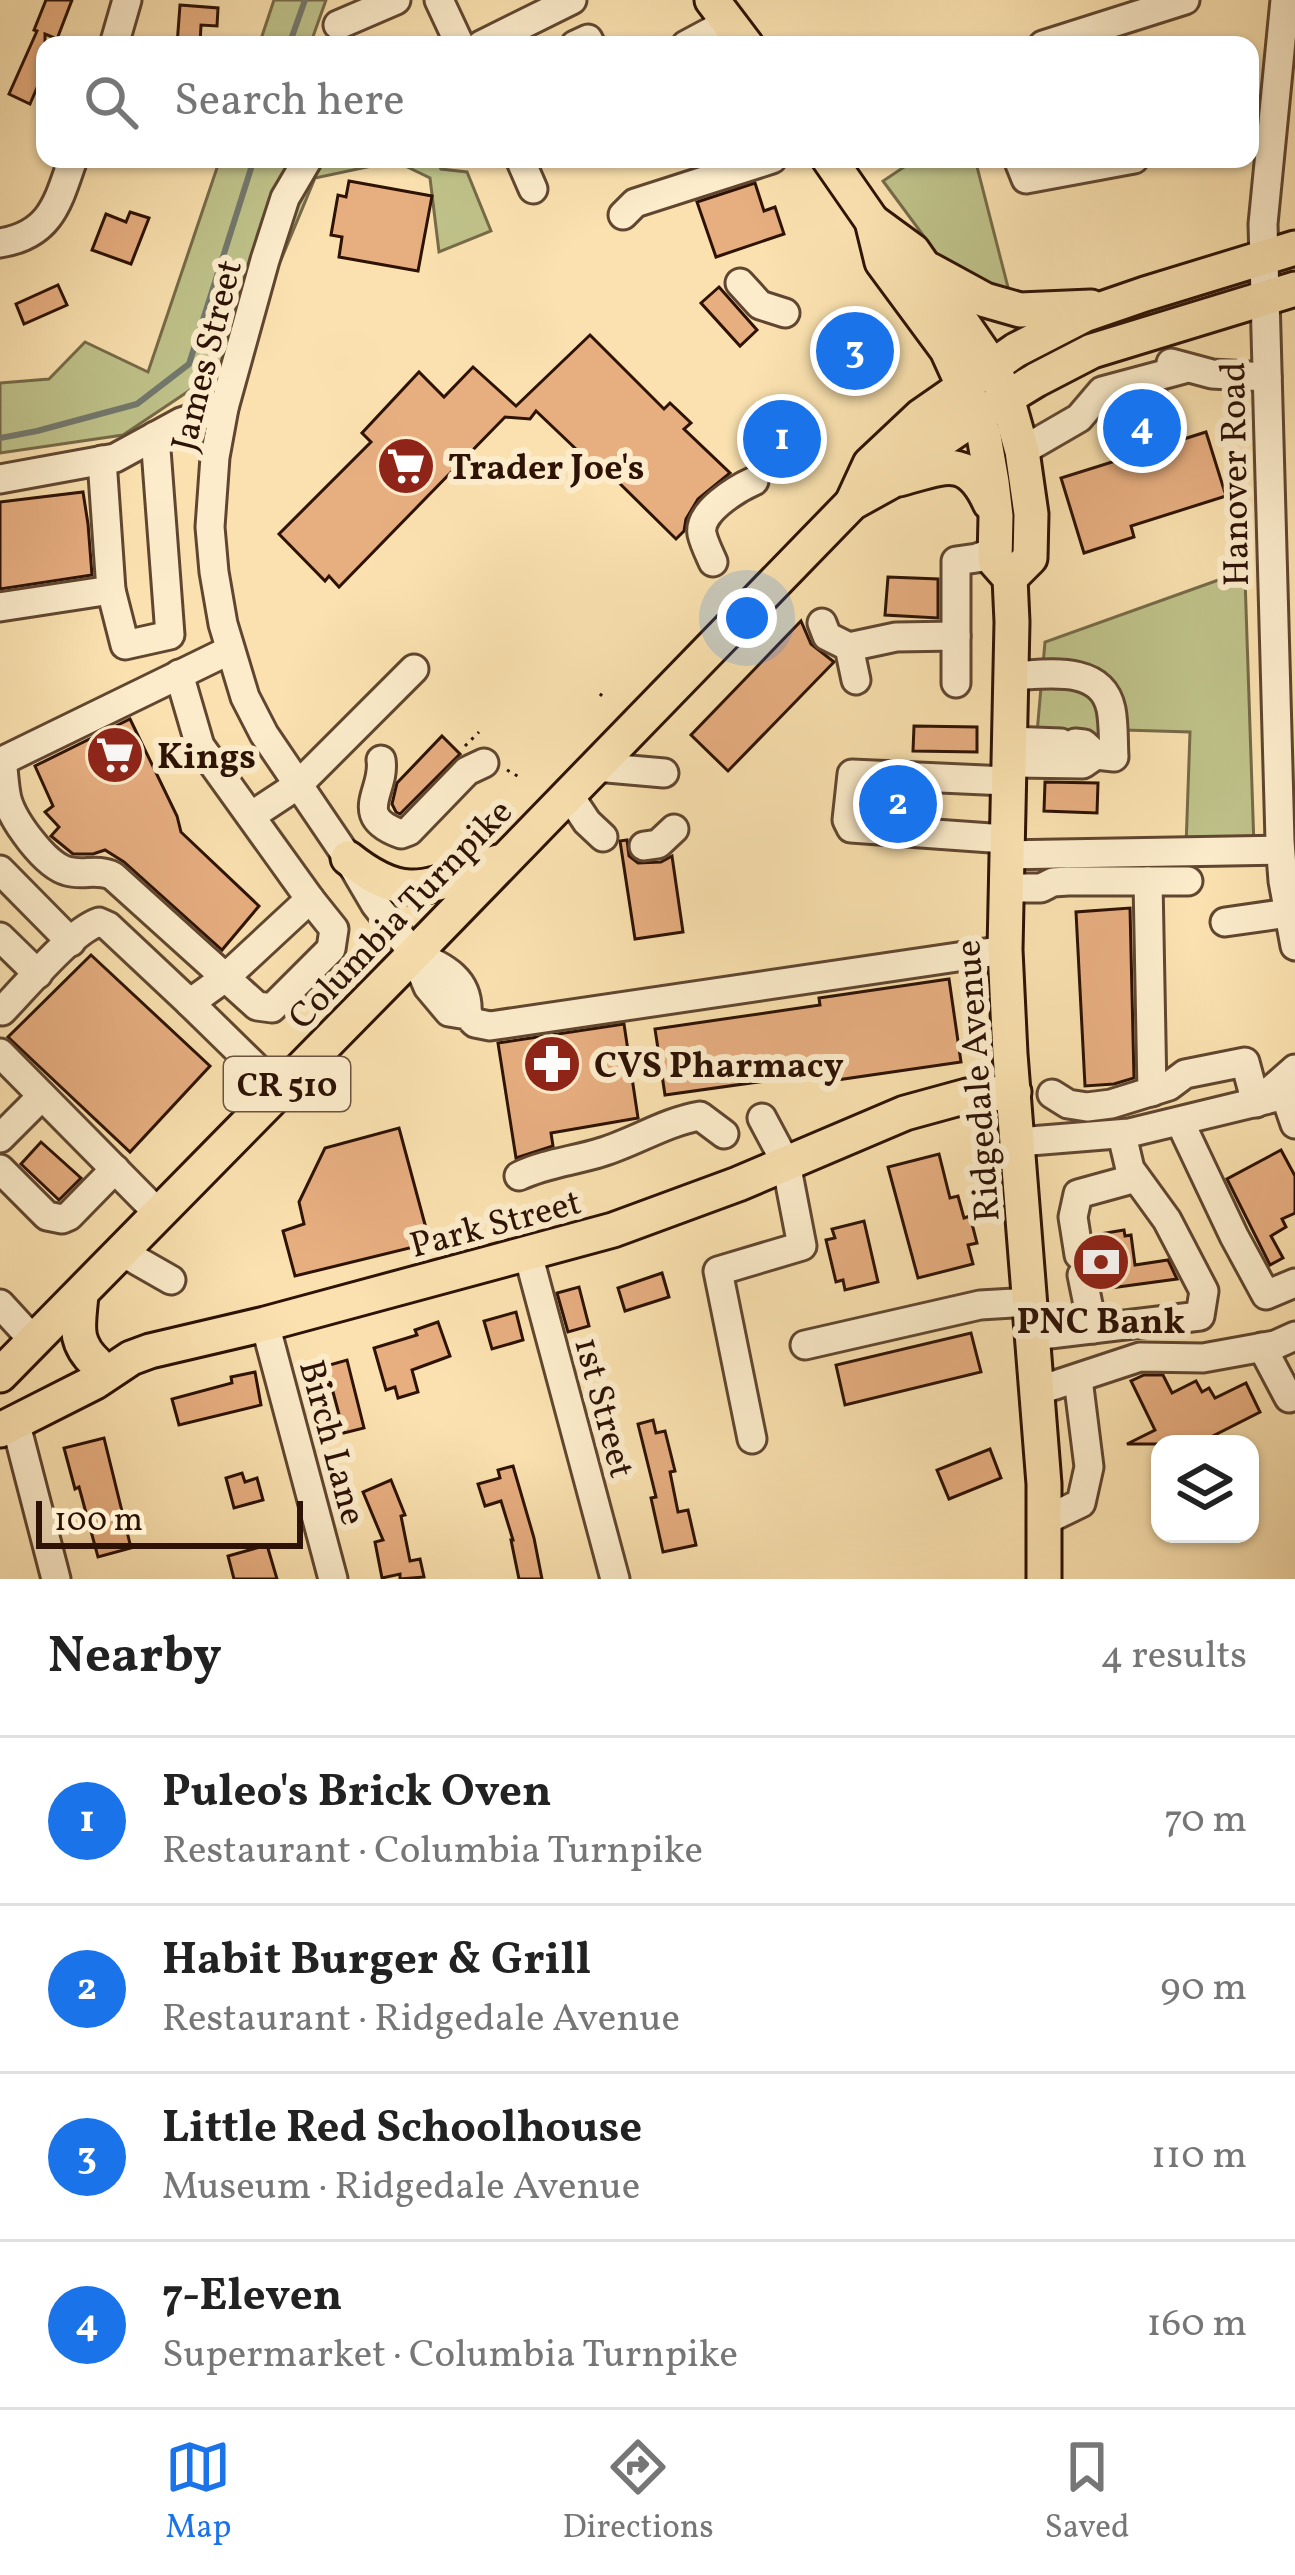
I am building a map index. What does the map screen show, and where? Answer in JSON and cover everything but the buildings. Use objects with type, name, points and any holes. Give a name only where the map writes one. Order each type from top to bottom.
[{"type":"main road","name":"Ridgedale Avenue","points":[[835,168],[872,221],[883,262],[948,352],[984,436],[996,516],[1010,676],[1005,950],[1037,1391],[1044,1579]]},
{"type":"main road","name":"Ridgedale Avenue","points":[[872,221],[913,250],[992,366],[1007,398],[1022,451],[1031,514],[1030,558],[1003,565]]},
{"type":"main road","name":"Columbia Turnpike","points":[[852,503],[870,464],[921,416],[1016,350],[1084,315],[1280,254]]},
{"type":"main road","points":[[924,267],[949,283],[1020,310],[1111,306]]},
{"type":"main road","name":"Columbia Turnpike","points":[[0,1375],[852,503],[890,482],[977,416],[1092,351],[1280,294]]},
{"type":"main road","points":[[890,482],[940,468],[960,469],[974,475],[996,516]]},
{"type":"main road","points":[[348,858],[370,876],[416,890],[505,860]]},
{"type":"main road","name":"Park Street","points":[[7,1425],[95,1382],[131,1358],[636,1222],[905,1113],[967,1096],[1014,1092]]},
{"type":"main road","points":[[81,1294],[79,1342],[97,1363]]},
{"type":"main road","points":[[7,1425],[32,1393],[97,1363],[131,1358]]},
{"type":"street","points":[[117,36],[127,0]]},
{"type":"street","points":[[340,23],[396,0]]},
{"type":"street","points":[[439,0],[456,36]]},
{"type":"street","points":[[499,36],[572,0]]},
{"type":"street","points":[[1072,36],[1186,0]]},
{"type":"street","name":"Hanover Road","points":[[1285,0],[1262,105],[1260,150],[1263,224],[1280,254],[1280,294],[1267,377],[1284,653],[1280,850],[1295,946]]},
{"type":"street","points":[[0,242],[23,237],[49,218],[71,168]]},
{"type":"street","name":"James Street","points":[[303,168],[285,198],[224,408],[211,489],[214,572],[230,650],[263,734],[414,955],[449,970],[462,986],[468,1001],[466,1015],[490,1026],[1005,950]]},
{"type":"street","points":[[524,168],[533,189]]},
{"type":"street","points":[[623,215],[634,203],[744,168]]},
{"type":"street","points":[[1022,168],[1026,179],[1074,168]]},
{"type":"street","points":[[740,283],[760,304],[785,313]]},
{"type":"street","points":[[1178,326],[1175,346],[1184,368]]},
{"type":"street","points":[[1075,360],[1107,389],[1131,399],[1166,390],[1184,368]]},
{"type":"street","points":[[1184,368],[1267,377]]},
{"type":"street","points":[[1022,451],[1078,418],[1107,389]]},
{"type":"street","points":[[0,479],[115,458],[181,422],[224,408]]},
{"type":"street","points":[[125,645],[170,635],[155,436]]},
{"type":"street","points":[[102,460],[111,590],[137,695]]},
{"type":"street","points":[[713,562],[701,531],[706,517],[734,490],[754,481]]},
{"type":"street","points":[[956,683],[956,561],[977,559],[1003,565]]},
{"type":"street","points":[[0,607],[111,590]]},
{"type":"street","points":[[822,623],[827,635],[849,647],[896,637],[956,636]]},
{"type":"street","points":[[849,647],[856,680]]},
{"type":"street","points":[[179,674],[200,746],[334,929],[332,949],[272,1008],[257,1006],[113,876],[101,870],[63,871],[34,844],[8,802],[1,761],[179,674],[230,650]]},
{"type":"street","points":[[250,816],[298,784],[414,669]]},
{"type":"street","points":[[1010,676],[1075,675],[1098,686],[1111,708],[1083,764],[1007,762],[852,774],[847,820],[851,828],[1005,861],[1280,850]]},
{"type":"street","points":[[596,767],[664,773],[628,733]]},
{"type":"street","points":[[381,760],[383,773],[371,800],[373,811],[400,834],[409,831],[467,771],[482,762]]},
{"type":"street","points":[[569,795],[587,822],[617,843],[658,844],[674,829]]},
{"type":"street","points":[[1005,861],[1041,888],[1053,882],[1188,881]]},
{"type":"street","points":[[0,870],[71,942]]},
{"type":"street","points":[[1148,880],[1152,1092]]},
{"type":"street","points":[[190,1003],[226,977],[310,899]]},
{"type":"street","points":[[1225,922],[1288,913]]},
{"type":"street","points":[[0,1011],[90,925],[103,923],[280,1091]]},
{"type":"street","points":[[0,937],[38,974]]},
{"type":"street","points":[[0,1053],[159,1214]]},
{"type":"street","points":[[1052,1094],[1068,1104],[1087,1107],[1152,1092],[1186,1074],[1245,1062],[1256,1103]]},
{"type":"street","points":[[1018,1142],[1122,1135],[1256,1103],[1292,1086],[1295,1124]]},
{"type":"street","points":[[0,1138],[42,1096]]},
{"type":"street","points":[[519,1176],[617,1146],[680,1120],[700,1116],[724,1134]]},
{"type":"street","points":[[752,1439],[718,1271],[802,1246],[787,1163],[762,1118]]},
{"type":"street","points":[[1180,1122],[1266,1295],[1295,1283]]},
{"type":"street","points":[[1033,1336],[1200,1316],[1204,1291],[1167,1220],[1130,1168],[1122,1135]]},
{"type":"street","points":[[554,1145],[608,1138],[617,1146]]},
{"type":"street","points":[[0,1169],[47,1216],[62,1219],[115,1169]]},
{"type":"street","points":[[1093,1329],[1073,1217],[1078,1194],[1136,1178]]},
{"type":"street","points":[[122,1252],[171,1280]]},
{"type":"street","name":"1st Street","points":[[528,1254],[615,1579]]},
{"type":"street","points":[[805,1345],[980,1305],[1030,1302]]},
{"type":"street","points":[[0,1304],[34,1341]]},
{"type":"street","name":"Birch Lane","points":[[265,1324],[333,1579]]},
{"type":"street","points":[[1037,1391],[1140,1357],[1203,1358],[1295,1336]]},
{"type":"street","points":[[1262,1347],[1289,1398],[1295,1396]]},
{"type":"street","points":[[1044,1521],[1081,1503],[1089,1467],[1078,1379]]},
{"type":"street","points":[[7,1425],[56,1579]]},
{"type":"path","points":[[478,733],[482,762],[520,778]]},
{"type":"green space","points":[[274,0],[326,0],[313,36],[262,36]]},
{"type":"green space","points":[[217,168],[362,168],[315,178],[241,356],[123,435],[0,453],[0,383],[49,379],[85,342],[148,372]]},
{"type":"green space","points":[[409,168],[467,172],[491,231],[439,252],[430,178]]},
{"type":"green space","points":[[902,168],[977,168],[1011,299],[940,258],[883,181]]},
{"type":"green space","points":[[1238,573],[1245,578],[1254,847],[1186,847],[1190,732],[1124,730],[1113,741],[1037,733],[1045,642]]},
{"type":"waterway","points":[[292,36],[305,0]]},
{"type":"waterway","points":[[0,438],[137,404],[189,364],[251,168]]},
{"type":"place","name":"Little Red Schoolhouse","points":[[855,351]]},
{"type":"place","name":"7-Eleven","points":[[1142,428]]},
{"type":"place","name":"Puleo's Brick Oven","points":[[782,439]]},
{"type":"place","name":"Trader Joe's","points":[[406,466]]},
{"type":"place","name":"Kings","points":[[115,755]]},
{"type":"place","name":"Habit Burger & Grill","points":[[898,804]]},
{"type":"place","name":"CVS Pharmacy","points":[[552,1064]]},
{"type":"place","name":"PNC Bank","points":[[1101,1262]]}]
